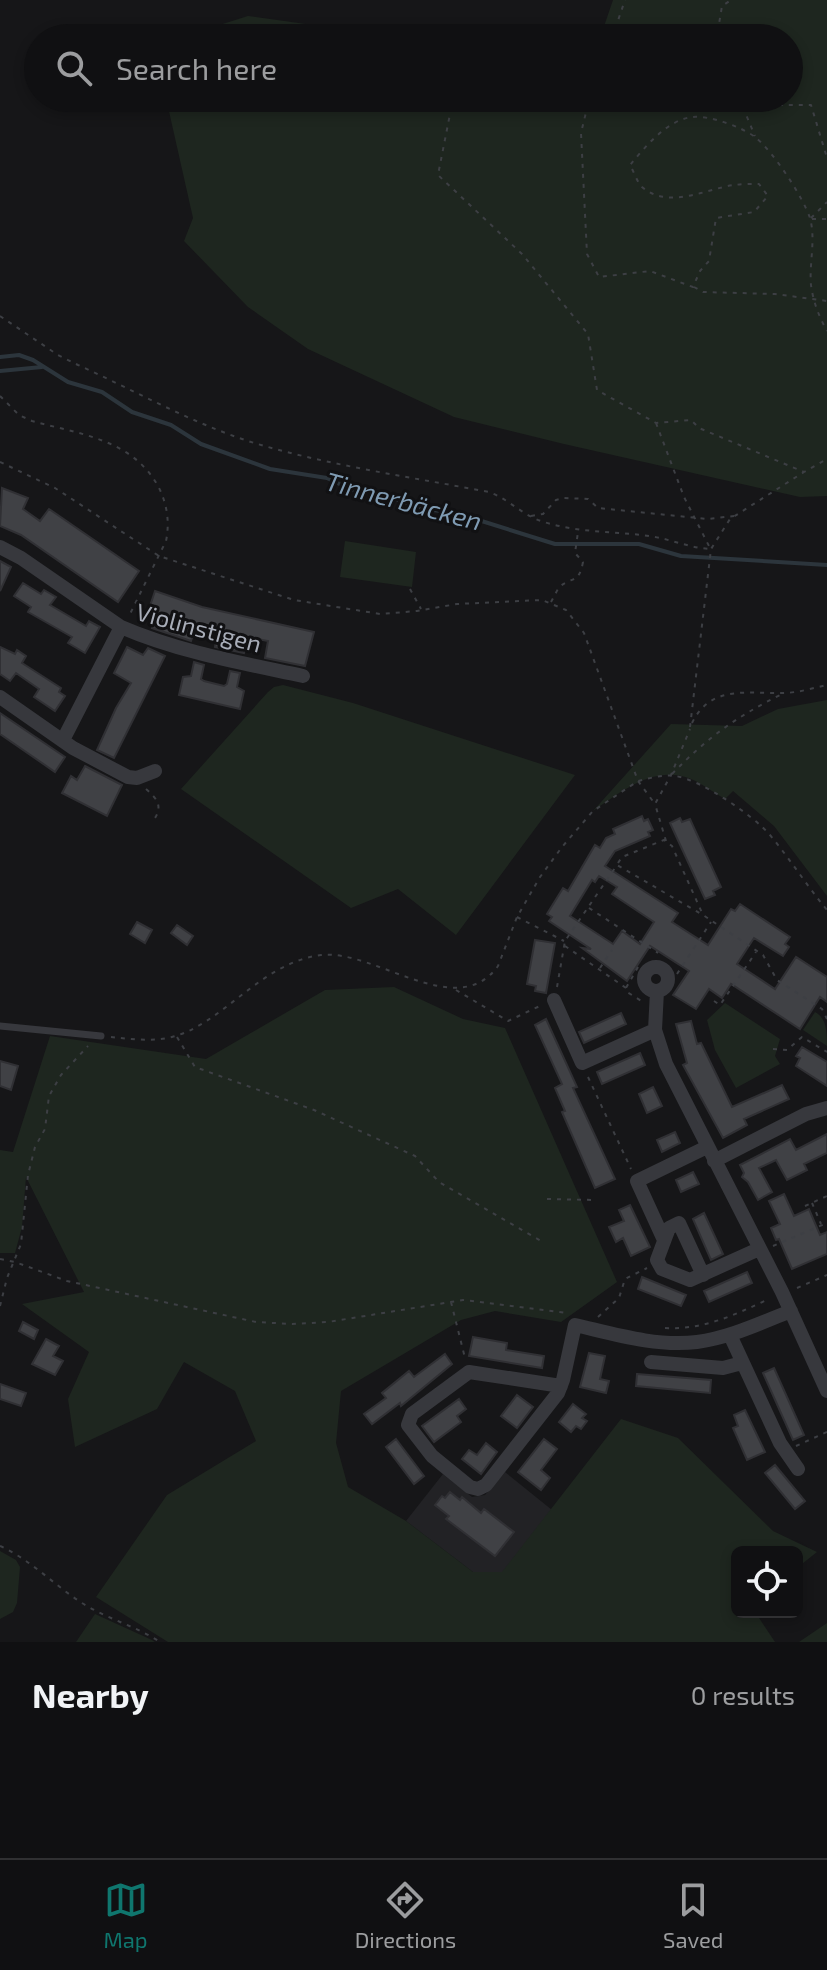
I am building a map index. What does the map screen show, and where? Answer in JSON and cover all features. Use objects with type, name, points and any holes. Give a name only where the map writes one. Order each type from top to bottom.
[{"type":"street","points":[[0,547],[21,558],[121,627]]},
{"type":"street","name":"Violinstigen","points":[[63,740],[121,627],[207,655],[303,676]]},
{"type":"street","points":[[0,697],[63,740],[128,777],[148,774]]},
{"type":"street","points":[[656,998],[655,1030],[666,1064],[782,1292],[827,1391]]},
{"type":"street","points":[[554,1000],[582,1063],[655,1030]]},
{"type":"street","points":[[664,1240],[637,1181],[827,1108]]},
{"type":"street","points":[[703,1275],[679,1223],[669,1228],[658,1262],[662,1269],[690,1280],[703,1275],[760,1250]]},
{"type":"street","points":[[561,1386],[469,1372],[412,1414],[408,1421],[432,1456],[475,1489],[486,1485],[561,1386],[575,1325],[639,1339],[698,1342],[730,1335],[791,1311]]},
{"type":"street","points":[[730,1335],[784,1451],[798,1469]]},
{"type":"street","points":[[651,1362],[723,1368],[742,1363]]},
{"type":"lane","points":[[0,1026],[101,1036]]},
{"type":"path","points":[[617,24],[625,0]]},
{"type":"path","points":[[719,24],[722,6],[731,0]]},
{"type":"path","points":[[803,105],[811,105],[827,158]]},
{"type":"path","points":[[450,112],[438,175],[522,254],[588,334],[597,390],[656,423],[691,420],[699,428],[804,472]]},
{"type":"path","points":[[586,112],[581,133],[587,254],[599,277],[650,271],[703,292],[827,301]]},
{"type":"path","points":[[745,112],[755,137],[792,182],[810,219],[813,252],[811,284],[818,315],[827,331]]},
{"type":"path","points":[[693,287],[709,261],[716,218],[754,212],[768,196],[759,184],[732,185],[699,195],[672,197],[655,194],[640,185],[630,165],[667,128],[691,117],[727,122],[755,137]]},
{"type":"path","points":[[810,219],[827,202]]},
{"type":"path","points":[[810,219],[827,219]]},
{"type":"path","points":[[0,316],[58,355],[218,429],[266,447],[489,492],[508,500],[530,516],[579,530],[651,536],[689,548],[711,549]]},
{"type":"path","points":[[0,396],[19,415],[111,443],[137,459],[161,492],[169,528],[159,556],[121,627]]},
{"type":"path","points":[[656,423],[711,549]]},
{"type":"path","points":[[690,727],[711,549],[718,534],[735,516],[826,458]]},
{"type":"path","points":[[0,462],[55,488],[159,556],[294,600],[380,614],[500,601],[542,600],[551,603],[574,617],[584,633],[638,781],[655,804],[667,842]]},
{"type":"path","points":[[530,516],[543,514],[556,500],[564,498],[588,499],[598,508],[708,519],[735,516]]},
{"type":"path","points":[[551,603],[559,587],[579,578],[581,573],[583,562],[575,553],[579,530]]},
{"type":"path","points":[[410,589],[422,610]]},
{"type":"path","points":[[655,804],[698,711],[732,691],[784,693],[827,685]]},
{"type":"path","points":[[671,775],[702,743],[726,725],[784,693]]},
{"type":"path","points":[[148,774],[145,788],[158,803],[159,812],[155,818]]},
{"type":"path","points":[[454,989],[474,984],[494,972],[517,917],[540,877],[593,811],[638,781],[671,775],[691,779],[725,799],[769,833],[827,910]]},
{"type":"path","points":[[0,1306],[24,1230],[28,1175],[35,1147],[45,1129],[49,1096],[61,1075],[101,1036],[154,1040],[176,1036],[201,1024],[247,989],[279,970],[323,955],[345,957],[454,989],[508,1021],[554,1000],[565,944],[622,857],[664,840],[672,846],[703,915]]},
{"type":"path","points":[[617,865],[703,915],[763,955],[777,980],[822,1009],[827,1019]]},
{"type":"path","points":[[588,907],[658,953]]},
{"type":"path","points":[[517,917],[565,944],[648,1006],[656,998]]},
{"type":"path","points":[[677,974],[711,921]]},
{"type":"path","points":[[600,969],[612,950]]},
{"type":"path","points":[[714,1001],[720,1005],[757,951]]},
{"type":"path","points":[[626,988],[638,967]]},
{"type":"path","points":[[176,1036],[195,1067],[314,1110],[415,1156],[439,1182],[543,1242]]},
{"type":"path","points":[[773,1049],[787,1050],[802,1037],[827,1052]]},
{"type":"path","points":[[582,1063],[637,1181]]},
{"type":"path","points":[[805,1206],[827,1196]]},
{"type":"path","points":[[547,1199],[595,1200]]},
{"type":"path","points":[[812,1203],[822,1225]]},
{"type":"path","points":[[760,1250],[827,1223]]},
{"type":"path","points":[[0,1259],[67,1281],[237,1319],[272,1323],[328,1322],[451,1301],[480,1300],[579,1315]]},
{"type":"path","points":[[588,1317],[597,1318],[619,1298],[625,1279],[658,1262]]},
{"type":"path","points":[[662,1328],[693,1327],[716,1322],[827,1275]]},
{"type":"path","points":[[451,1301],[469,1372]]},
{"type":"path","points":[[784,1451],[827,1432]]},
{"type":"path","points":[[0,1546],[26,1560],[82,1603],[160,1642]]},
{"type":"shaded area","points":[[613,0],[827,0],[827,496],[800,497],[454,417],[308,349],[248,307],[184,241],[193,218],[169,112],[803,112],[803,24],[605,24]]},
{"type":"shaded area","points":[[248,16],[305,24],[223,24]]},
{"type":"shaded area","points":[[345,541],[416,552],[412,587],[340,577]]},
{"type":"shaded area","points":[[283,685],[353,703],[575,775],[456,935],[398,889],[351,908],[181,789],[268,692]]},
{"type":"shaded area","points":[[827,700],[827,896],[774,826],[733,791],[725,799],[691,779],[664,775],[639,782],[593,811],[671,724],[742,726],[778,709]]},
{"type":"shaded area","points":[[394,987],[463,1019],[505,1028],[617,1282],[561,1322],[495,1311],[461,1320],[341,1391],[336,1443],[348,1487],[406,1521],[473,1572],[502,1572],[621,1419],[678,1438],[773,1531],[817,1552],[803,1563],[803,1546],[731,1546],[731,1618],[759,1618],[775,1642],[168,1642],[96,1597],[167,1495],[256,1441],[235,1391],[184,1362],[157,1409],[75,1447],[68,1399],[89,1352],[22,1304],[84,1292],[26,1177],[22,1227],[15,1253],[0,1253],[0,1150],[13,1152],[50,1036],[206,1059],[325,990]]},
{"type":"shaded area","points":[[725,1003],[780,1039],[775,1056],[780,1064],[736,1088],[715,1050],[707,1020]]},
{"type":"shaded area","points":[[815,1012],[824,1022],[827,1046],[803,1030]]},
{"type":"shaded area","points":[[505,1472],[552,1510],[503,1572],[473,1572],[406,1521],[443,1474],[472,1497],[485,1495]]},
{"type":"shaded area","points":[[0,1551],[16,1560],[20,1567],[17,1603],[13,1612],[0,1619]]},
{"type":"shaded area","points":[[95,1614],[152,1640],[155,1642],[76,1642]]},
{"type":"shaded area","points":[[827,1623],[827,1642],[799,1642]]},
{"type":"building","points":[[2,488],[28,498],[23,509],[40,521],[49,509],[139,571],[118,602],[21,535],[0,526]]},
{"type":"building","points":[[0,561],[11,567],[0,591]]},
{"type":"building","points":[[23,583],[41,594],[44,590],[56,597],[50,605],[86,626],[89,621],[100,627],[85,653],[68,643],[72,637],[28,612],[31,607],[14,596]]},
{"type":"building","points":[[155,591],[202,607],[314,632],[305,666],[265,658],[268,641],[248,637],[244,653],[215,647],[218,630],[196,625],[191,641],[152,628],[157,613],[149,609]]},
{"type":"building","points":[[0,647],[15,654],[17,650],[26,656],[22,663],[61,688],[59,692],[65,696],[55,711],[34,697],[39,689],[16,673],[10,681],[0,674]]},
{"type":"building","points":[[127,647],[143,655],[148,648],[165,656],[114,758],[97,750],[131,683],[114,673]]},
{"type":"building","points":[[194,662],[204,665],[201,679],[224,686],[230,671],[240,673],[237,687],[244,691],[240,709],[179,695],[183,677],[191,676]]},
{"type":"building","points":[[0,713],[65,757],[55,772],[0,734]]},
{"type":"building","points":[[85,766],[122,785],[107,816],[62,793],[71,776],[77,780]]},
{"type":"building","points":[[642,816],[644,821],[648,819],[653,830],[648,832],[650,836],[615,851],[605,866],[678,913],[672,922],[708,945],[731,909],[735,911],[740,904],[790,937],[785,944],[789,947],[783,956],[754,938],[737,964],[775,989],[796,957],[827,977],[827,1002],[820,997],[800,1029],[731,984],[722,998],[709,989],[696,1009],[673,995],[689,971],[650,946],[627,981],[582,948],[591,949],[549,921],[552,917],[547,914],[563,888],[568,891],[595,845],[600,848],[606,838],[615,834],[613,829]],"holes":[[[599,876],[617,887],[612,894],[654,922],[640,944],[622,931],[613,944],[570,916],[592,880],[595,882]]]},
{"type":"building","points":[[680,818],[682,822],[690,819],[721,887],[713,891],[715,895],[705,899],[670,823]]},
{"type":"building","points":[[137,922],[152,930],[145,943],[130,934]]},
{"type":"building","points":[[177,925],[193,936],[187,945],[171,933]]},
{"type":"building","points":[[535,940],[555,943],[546,993],[535,991],[536,986],[527,984]]},
{"type":"building","points":[[621,1013],[626,1024],[584,1043],[579,1032]]},
{"type":"building","points":[[546,1019],[577,1087],[573,1088],[615,1179],[595,1188],[562,1112],[565,1111],[555,1088],[562,1084],[535,1025]]},
{"type":"building","points":[[691,1021],[697,1044],[701,1043],[732,1107],[782,1085],[789,1099],[744,1119],[747,1125],[723,1138],[683,1065],[687,1063],[676,1024]]},
{"type":"building","points":[[802,1047],[827,1062],[827,1086],[796,1066],[800,1058],[796,1056]]},
{"type":"building","points":[[640,1053],[645,1065],[602,1084],[597,1072]]},
{"type":"building","points":[[0,1061],[18,1066],[11,1090],[0,1086]]},
{"type":"building","points":[[653,1087],[662,1106],[647,1113],[639,1094]]},
{"type":"building","points":[[675,1132],[680,1143],[662,1152],[657,1140]]},
{"type":"building","points":[[827,1134],[827,1153],[804,1164],[807,1170],[787,1180],[776,1160],[759,1168],[772,1192],[758,1200],[742,1177],[744,1173],[740,1165],[790,1139],[796,1150]]},
{"type":"building","points":[[693,1172],[699,1184],[681,1192],[676,1180]]},
{"type":"building","points":[[784,1194],[794,1216],[809,1209],[820,1235],[827,1232],[827,1254],[792,1269],[771,1228],[780,1224],[769,1201]]},
{"type":"building","points":[[630,1205],[650,1247],[631,1256],[623,1238],[616,1242],[609,1227],[624,1221],[619,1210]]},
{"type":"building","points":[[704,1213],[723,1254],[711,1260],[693,1219]]},
{"type":"building","points":[[747,1272],[752,1283],[709,1302],[704,1291]]},
{"type":"building","points":[[642,1277],[686,1295],[681,1306],[638,1289]]},
{"type":"building","points":[[23,1322],[38,1330],[34,1339],[19,1331]]},
{"type":"building","points":[[473,1337],[507,1343],[506,1350],[544,1356],[542,1368],[469,1356]]},
{"type":"building","points":[[46,1339],[59,1346],[53,1356],[63,1361],[55,1375],[32,1364]]},
{"type":"building","points":[[589,1353],[605,1356],[600,1379],[609,1381],[606,1393],[580,1387]]},
{"type":"building","points":[[445,1354],[452,1364],[401,1406],[400,1403],[372,1424],[364,1414],[386,1398],[382,1393],[409,1371],[414,1377]]},
{"type":"building","points":[[774,1368],[804,1435],[793,1440],[763,1373]]},
{"type":"building","points":[[637,1374],[711,1380],[710,1393],[636,1386]]},
{"type":"building","points":[[0,1384],[26,1393],[21,1406],[0,1399]]},
{"type":"building","points":[[517,1395],[533,1407],[517,1428],[501,1416]]},
{"type":"building","points":[[459,1399],[466,1409],[457,1416],[461,1422],[434,1442],[422,1426]]},
{"type":"building","points":[[573,1404],[586,1414],[582,1418],[587,1421],[581,1429],[576,1426],[571,1432],[559,1422]]},
{"type":"building","points":[[745,1410],[765,1452],[747,1460],[733,1428],[738,1426],[734,1415]]},
{"type":"building","points":[[396,1439],[424,1476],[414,1484],[386,1447]]},
{"type":"building","points":[[544,1439],[557,1449],[541,1470],[550,1478],[541,1490],[518,1472]]},
{"type":"building","points":[[486,1443],[497,1452],[481,1474],[462,1459],[469,1450],[477,1455]]},
{"type":"building","points":[[775,1465],[805,1501],[795,1509],[765,1473]]},
{"type":"building","points":[[450,1492],[460,1500],[462,1497],[481,1513],[484,1509],[514,1532],[495,1556],[446,1519],[449,1516],[435,1505]]},
{"type":"waterway","name":"Tinnerbäcken","points":[[0,357],[19,355],[33,360],[68,382],[102,392],[132,412],[171,425],[201,444],[270,469],[327,478],[352,490],[377,493],[425,509],[456,513],[555,544],[639,544],[681,556],[827,565]]},
{"type":"waterway","points":[[0,371],[42,367]]}]
